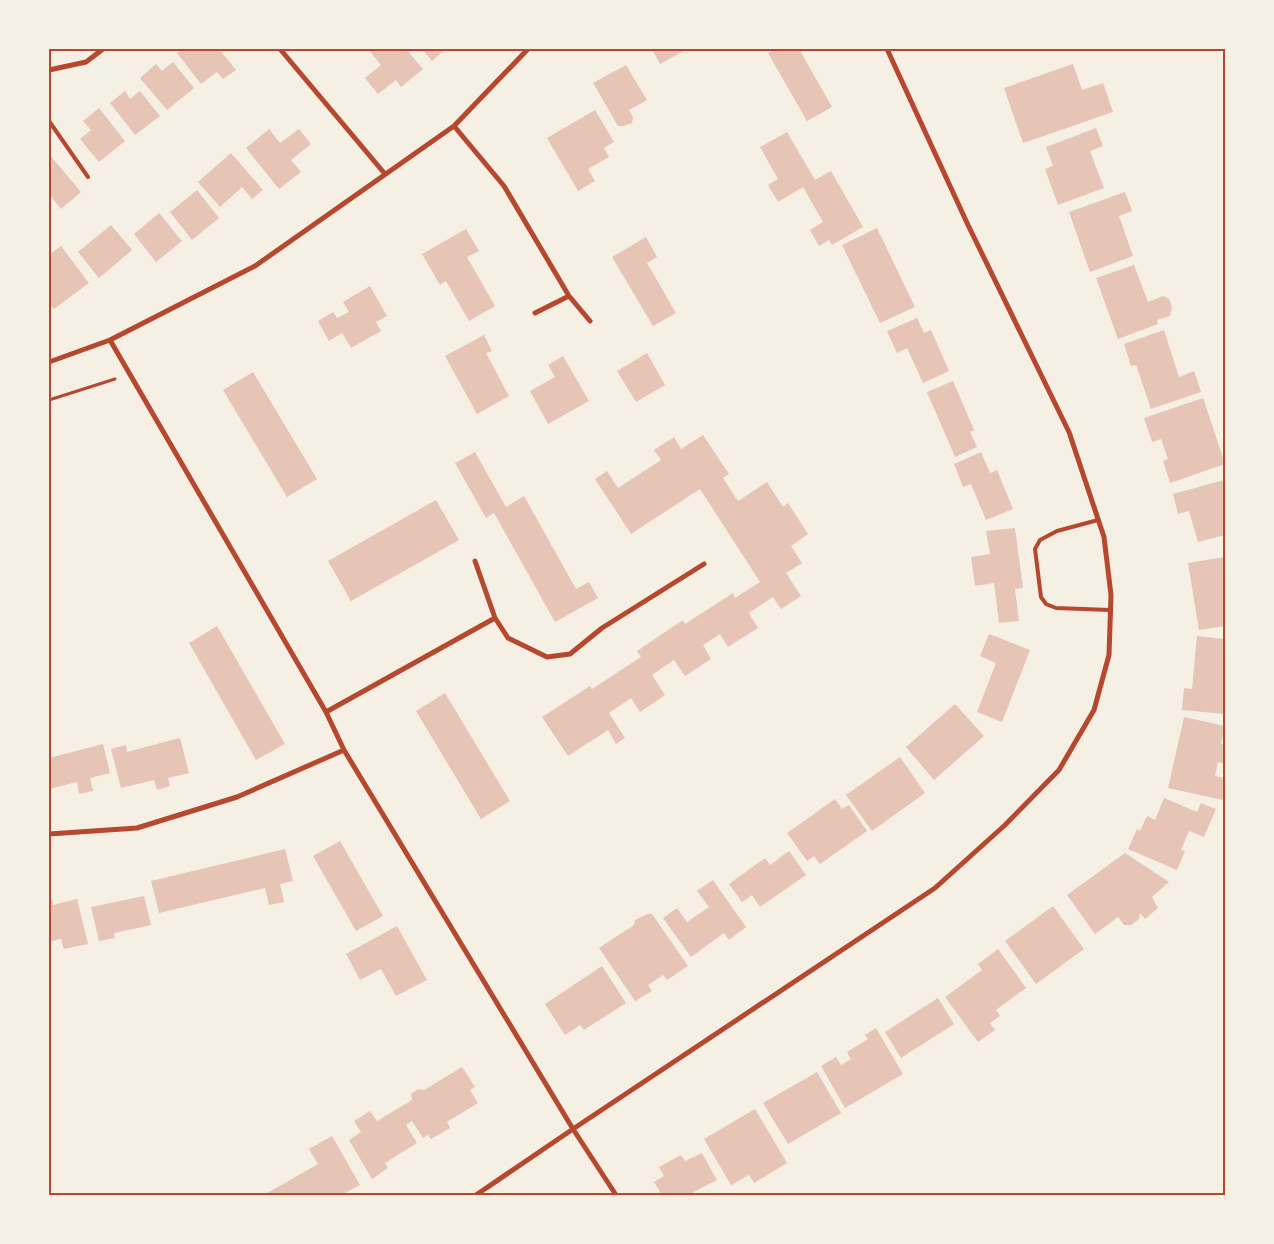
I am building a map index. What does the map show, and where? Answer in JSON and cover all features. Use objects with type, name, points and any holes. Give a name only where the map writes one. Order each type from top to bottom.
[{"type":"street","points":[[49,71],[86,62],[103,49]]},
{"type":"street","points":[[280,49],[385,174]]},
{"type":"street","points":[[49,362],[110,340],[255,266],[454,126],[528,49]]},
{"type":"street","points":[[476,1195],[935,888],[1005,825],[1059,770],[1094,710],[1109,655],[1110,595],[1104,537],[1069,432],[968,225],[887,49]]},
{"type":"street","points":[[454,126],[504,186],[569,296],[590,321]]},
{"type":"street","points":[[535,313],[569,296]]},
{"type":"street","points":[[110,340],[326,712],[344,750],[573,1129],[616,1195]]},
{"type":"street","points":[[475,560],[495,618],[508,638],[547,657],[570,654],[602,628],[704,564]]},
{"type":"street","points":[[326,712],[495,618]]},
{"type":"street","points":[[49,834],[137,828],[237,797],[344,750]]},
{"type":"lane","points":[[49,121],[88,177]]},
{"type":"lane","points":[[1098,520],[1056,531],[1040,540],[1035,549],[1041,597],[1046,604],[1056,608],[1110,610]]},
{"type":"path","points":[[49,400],[130,374]]},
{"type":"building","points":[[183,49],[219,49],[236,70],[223,79],[217,72],[201,84],[177,53]]},
{"type":"building","points":[[368,49],[406,49],[423,69],[401,87],[396,80],[378,94],[365,78],[381,65]]},
{"type":"building","points":[[422,49],[446,49],[432,61]]},
{"type":"building","points":[[652,49],[687,49],[660,64]]},
{"type":"building","points":[[776,49],[799,49],[832,107],[807,121],[768,53]]},
{"type":"building","points":[[173,62],[194,88],[167,110],[140,78],[156,64],[162,71]]},
{"type":"building","points":[[1073,64],[1082,90],[1103,83],[1113,112],[1023,143],[1004,88]]},
{"type":"building","points":[[626,65],[647,100],[629,110],[633,117],[632,123],[618,126],[593,83]]},
{"type":"building","points":[[125,91],[130,99],[140,91],[160,116],[135,135],[110,103]]},
{"type":"building","points":[[99,108],[125,141],[99,162],[80,139],[91,130],[83,121]]},
{"type":"building","points":[[595,110],[614,142],[604,148],[609,157],[588,169],[595,181],[578,191],[547,138]]},
{"type":"building","points":[[1096,128],[1103,146],[1090,151],[1104,188],[1058,205],[1045,169],[1053,166],[1046,147]]},
{"type":"building","points":[[269,129],[280,143],[299,129],[311,144],[291,160],[301,172],[279,189],[246,148]]},
{"type":"building","points":[[787,132],[815,180],[831,171],[863,227],[832,245],[829,240],[819,246],[810,230],[823,222],[803,187],[778,202],[768,185],[778,179],[760,147]]},
{"type":"building","points":[[231,153],[263,190],[252,199],[242,187],[220,207],[198,182]]},
{"type":"building","points":[[49,154],[81,192],[61,209],[49,194]]},
{"type":"building","points":[[197,190],[219,218],[192,240],[170,212]]},
{"type":"building","points":[[1125,192],[1132,211],[1119,216],[1133,256],[1090,272],[1069,212]]},
{"type":"building","points":[[159,213],[182,241],[156,262],[134,234]]},
{"type":"building","points":[[111,225],[132,250],[99,278],[78,252]]},
{"type":"building","points":[[877,228],[915,307],[880,323],[842,245]]},
{"type":"building","points":[[466,229],[479,251],[467,257],[495,306],[469,321],[446,281],[440,285],[422,254]]},
{"type":"building","points":[[646,237],[657,257],[647,263],[676,313],[653,326],[612,257]]},
{"type":"building","points":[[61,246],[89,283],[54,309],[49,302],[49,279],[51,278],[49,275],[49,255]]},
{"type":"building","points":[[1134,265],[1148,302],[1163,296],[1169,299],[1172,307],[1170,316],[1157,320],[1158,324],[1118,339],[1096,278]]},
{"type":"building","points":[[370,286],[387,316],[376,322],[381,331],[351,348],[342,333],[329,341],[318,321],[333,312],[337,318],[349,312],[343,302]]},
{"type":"building","points":[[917,318],[924,333],[931,330],[949,371],[923,383],[907,348],[897,353],[887,331]]},
{"type":"building","points":[[1164,330],[1179,377],[1194,371],[1201,392],[1151,409],[1136,365],[1131,366],[1124,344]]},
{"type":"building","points":[[484,335],[492,351],[486,353],[509,396],[477,414],[445,356]]},
{"type":"building","points":[[647,353],[665,385],[636,402],[617,371]]},
{"type":"building","points":[[563,356],[589,401],[548,424],[530,391],[555,377],[548,365]]},
{"type":"building","points":[[253,372],[317,479],[287,497],[223,390]]},
{"type":"building","points":[[953,381],[974,430],[970,432],[977,447],[955,457],[927,392]]},
{"type":"building","points":[[1203,398],[1225,464],[1170,483],[1163,461],[1168,459],[1161,439],[1152,442],[1144,418]]},
{"type":"building","points":[[703,435],[729,474],[723,478],[738,501],[767,482],[783,507],[788,503],[808,534],[791,546],[802,563],[786,573],[801,596],[781,609],[773,597],[749,613],[758,628],[728,647],[720,634],[703,645],[711,659],[685,676],[674,660],[652,675],[665,695],[640,712],[631,698],[609,713],[625,738],[616,744],[608,730],[568,756],[542,717],[590,686],[592,689],[641,657],[637,651],[683,620],[685,624],[733,593],[735,598],[760,582],[700,489],[631,534],[595,479],[607,471],[618,488],[661,460],[654,450],[674,437],[681,449]]},
{"type":"building","points":[[475,452],[506,507],[524,496],[576,589],[589,582],[598,598],[555,622],[494,513],[486,518],[455,463]]},
{"type":"building","points":[[981,452],[990,473],[997,470],[1013,509],[986,520],[971,484],[963,487],[954,464]]},
{"type":"building","points":[[1224,480],[1225,535],[1198,542],[1189,511],[1178,514],[1173,494]]},
{"type":"building","points":[[436,500],[459,540],[351,601],[328,561]]},
{"type":"building","points":[[1015,528],[1023,588],[1015,589],[1019,621],[999,623],[994,583],[975,586],[971,557],[990,554],[986,531]]},
{"type":"building","points":[[1225,557],[1225,608],[1223,608],[1225,626],[1199,630],[1188,563]]},
{"type":"building","points":[[217,626],[285,744],[256,760],[189,643]]},
{"type":"building","points":[[989,634],[1030,650],[1002,722],[977,712],[996,663],[980,656]]},
{"type":"building","points":[[1197,636],[1225,639],[1225,714],[1182,710],[1184,688],[1192,689]]},
{"type":"building","points":[[445,693],[510,801],[481,819],[416,711]]},
{"type":"building","points":[[955,704],[984,736],[934,780],[906,747]]},
{"type":"building","points":[[1184,717],[1225,726],[1221,744],[1225,745],[1225,764],[1218,762],[1215,776],[1225,778],[1223,800],[1168,788]]},
{"type":"building","points":[[180,738],[189,773],[168,778],[170,786],[157,790],[154,780],[121,788],[111,749],[126,745],[127,752]]},
{"type":"building","points":[[103,744],[110,773],[90,778],[93,791],[79,794],[77,782],[49,789],[49,758]]},
{"type":"building","points":[[900,757],[925,793],[872,831],[846,795]]},
{"type":"building","points":[[1164,798],[1197,812],[1201,803],[1216,809],[1204,837],[1189,831],[1181,850],[1185,851],[1177,870],[1128,849],[1137,829],[1140,831],[1147,816],[1155,820]]},
{"type":"building","points":[[835,799],[842,809],[849,805],[867,831],[820,864],[814,856],[807,861],[787,833]]},
{"type":"building","points":[[340,841],[383,916],[356,931],[313,856]]},
{"type":"building","points":[[285,849],[293,881],[280,884],[284,902],[269,905],[265,888],[159,913],[151,881]]},
{"type":"building","points":[[789,851],[806,875],[760,907],[752,895],[742,902],[729,884],[765,858],[770,865]]},
{"type":"building","points":[[1125,853],[1169,882],[1152,897],[1158,908],[1145,919],[1140,913],[1139,919],[1131,925],[1124,925],[1118,917],[1095,934],[1067,895]]},
{"type":"building","points":[[713,880],[746,927],[729,940],[724,933],[691,957],[663,918],[677,908],[687,922],[709,907],[697,891]]},
{"type":"building","points":[[144,896],[151,925],[114,933],[115,938],[99,941],[91,907]]},
{"type":"building","points":[[52,899],[53,905],[77,899],[88,944],[64,949],[61,939],[49,942],[49,900]]},
{"type":"building","points":[[1053,906],[1084,949],[1036,984],[1005,941]]},
{"type":"building","points":[[647,914],[652,914],[688,966],[667,980],[663,975],[648,985],[652,991],[635,1001],[599,948],[634,925],[635,920]]},
{"type":"building","points":[[397,926],[427,980],[396,996],[381,969],[360,980],[346,954]]},
{"type":"building","points":[[998,949],[1026,988],[996,1010],[1000,1016],[990,1023],[995,1030],[978,1042],[945,997],[982,970],[978,964]]},
{"type":"building","points":[[602,966],[626,1003],[584,1030],[580,1025],[565,1035],[545,1004]]},
{"type":"building","points":[[938,998],[954,1024],[901,1058],[885,1032]]},
{"type":"building","points":[[876,1028],[903,1074],[845,1108],[821,1066],[836,1057],[841,1065],[851,1059],[847,1052],[868,1039],[865,1035]]},
{"type":"building","points":[[462,1067],[475,1087],[470,1090],[478,1103],[447,1122],[450,1128],[431,1139],[428,1135],[423,1138],[412,1121],[406,1125],[417,1143],[385,1163],[388,1168],[372,1179],[349,1140],[361,1132],[354,1121],[370,1111],[377,1121],[412,1100],[411,1094],[418,1089],[424,1090]]},
{"type":"building","points":[[817,1072],[841,1113],[788,1144],[763,1103]]},
{"type":"building","points":[[755,1109],[787,1163],[754,1183],[749,1175],[731,1185],[704,1139]]},
{"type":"building","points":[[332,1136],[360,1185],[341,1195],[264,1195],[318,1164],[309,1149]]},
{"type":"building","points":[[702,1153],[717,1180],[688,1195],[662,1195],[654,1182],[664,1176],[659,1167],[681,1155],[685,1161]]}]
